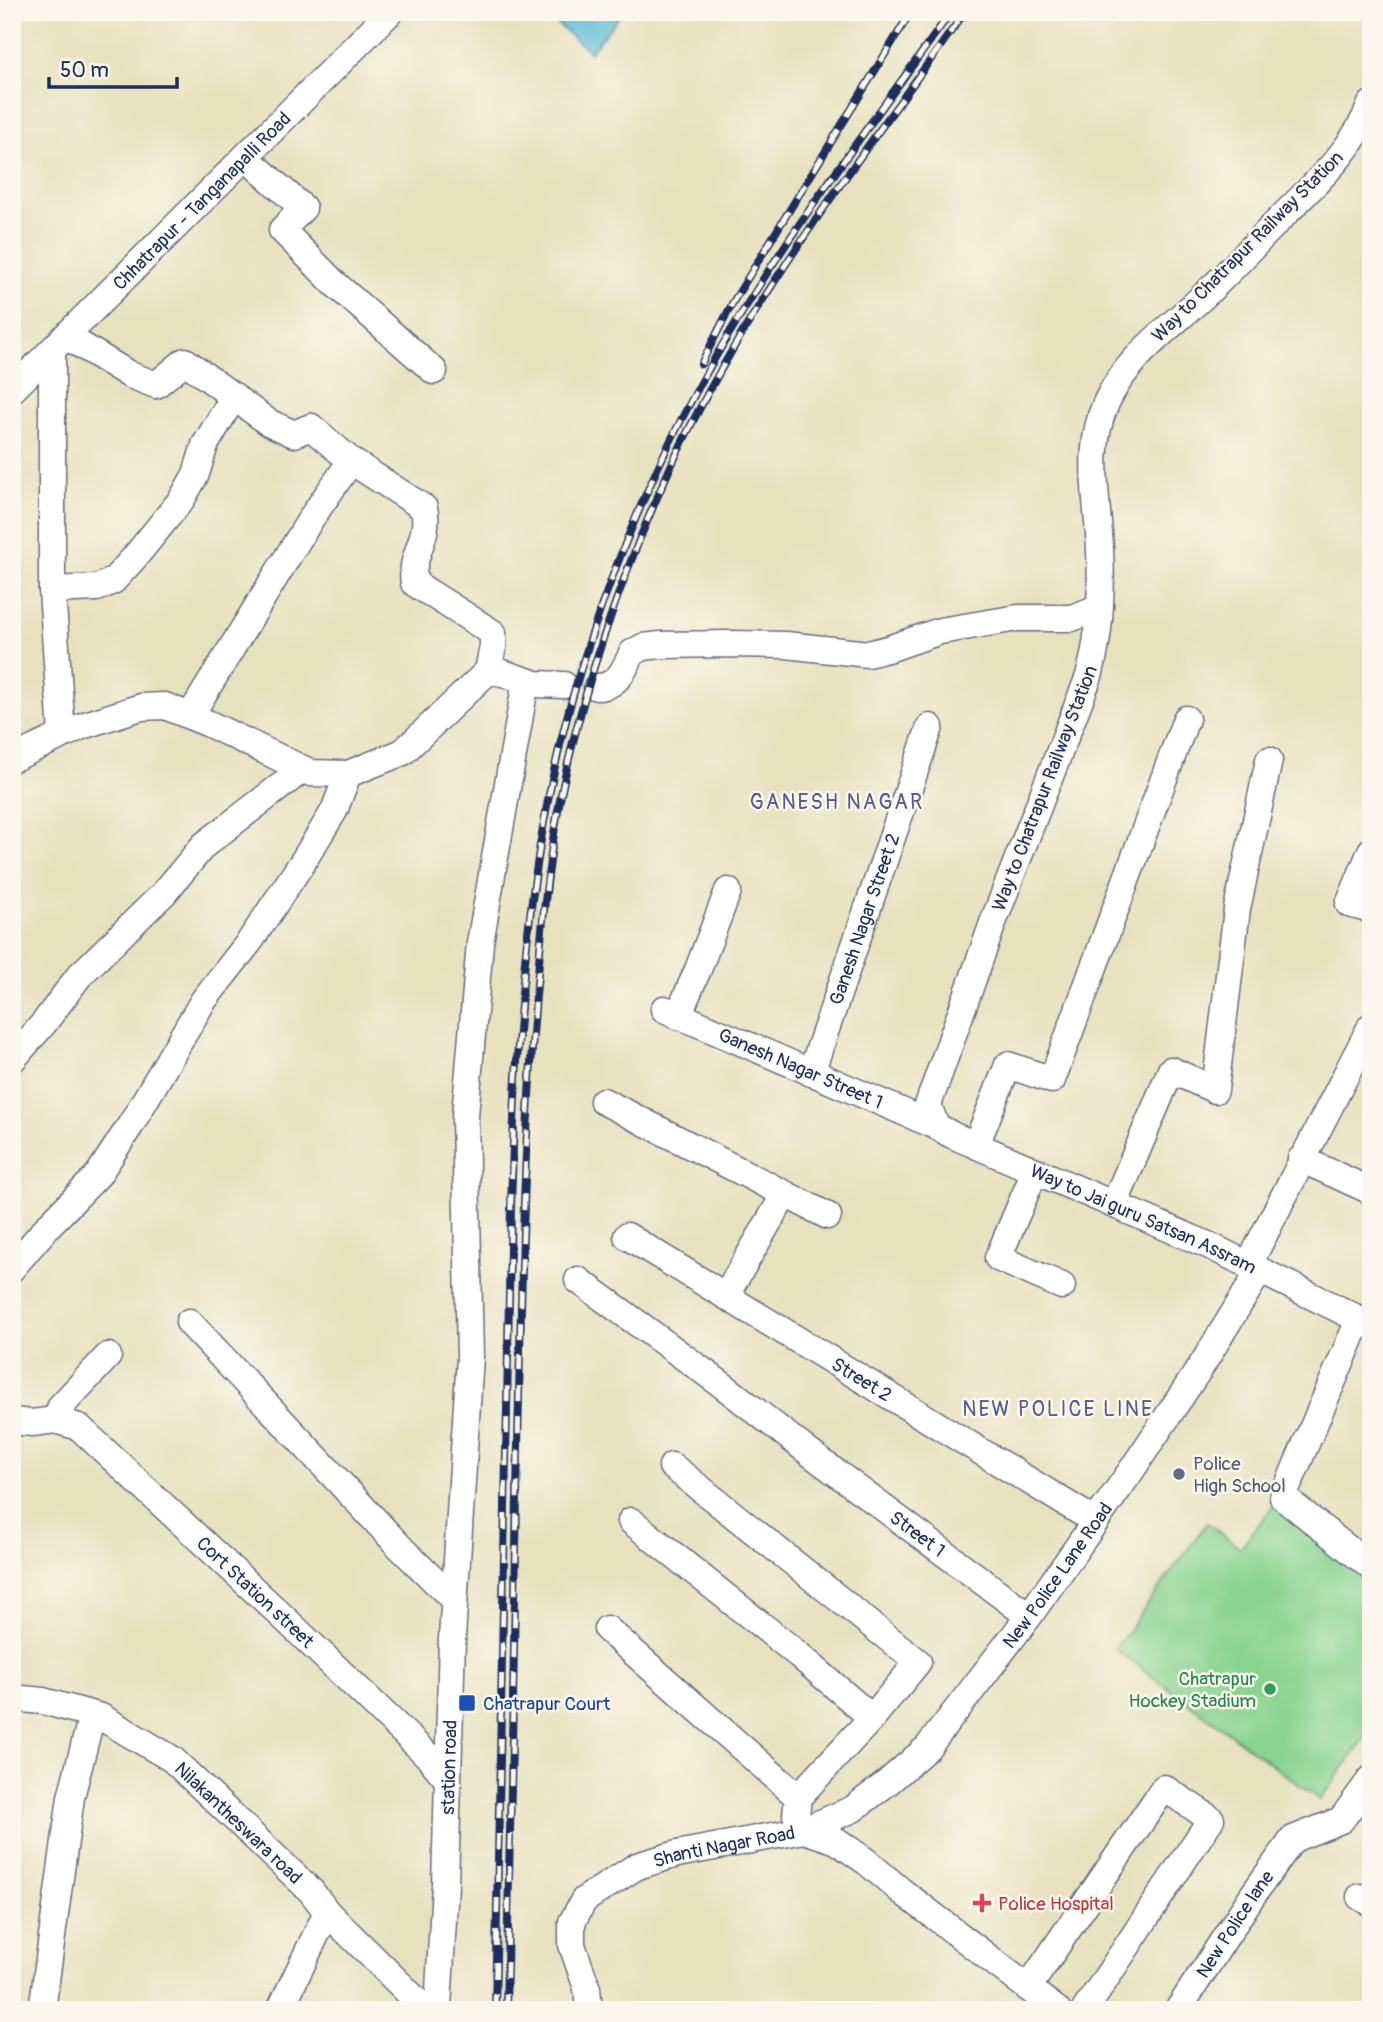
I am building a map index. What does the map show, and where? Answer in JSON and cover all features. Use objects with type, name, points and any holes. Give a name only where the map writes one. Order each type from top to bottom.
[{"type":"street","name":"Chhatrapur - Tanganapalli Road","points":[[12,390],[390,12]]},
{"type":"street","name":"Way to Chatrapur Railway Station","points":[[932,1116],[993,920],[1089,676],[1096,651],[1100,548],[1096,514],[1095,442],[1106,404],[1124,372],[1161,332],[1197,302],[1337,160],[1366,117],[1371,104]]},
{"type":"street","points":[[245,157],[303,208],[282,230],[334,282],[434,371]]},
{"type":"street","points":[[12,759],[82,726],[141,706],[165,706],[311,773],[348,775],[403,752],[488,671],[493,646],[492,633],[414,583],[412,572],[428,523],[424,508],[351,461],[311,427],[294,434],[268,422],[185,361],[156,385],[59,343],[52,590],[62,735]]},
{"type":"street","points":[[52,590],[97,588],[113,581],[182,499],[196,474],[205,445],[234,397]]},
{"type":"street","points":[[190,716],[298,540],[351,461]]},
{"type":"street","points":[[597,687],[605,687],[623,673],[632,653],[643,647],[786,645],[868,654],[940,631],[1018,618],[1072,618],[1098,608]]},
{"type":"street","points":[[488,671],[536,684],[564,685]]},
{"type":"street","name":"station road","points":[[434,2009],[445,1885],[454,1600],[470,1357],[466,1223],[468,1089],[480,943],[526,681]]},
{"type":"street","points":[[976,1145],[1008,1065],[1052,1080],[1186,719]]},
{"type":"street","name":"Ganesh Nagar Street 2","points":[[811,1073],[930,727]]},
{"type":"street","points":[[1114,1205],[1171,1070],[1215,1090],[1237,909],[1269,760]]},
{"type":"street","points":[[12,1060],[79,976],[164,893],[204,845],[303,769]]},
{"type":"street","points":[[12,1268],[98,1175],[203,1001],[250,941],[302,863],[334,811],[348,775]]},
{"type":"street","points":[[1371,851],[1349,904],[1371,910]]},
{"type":"street","name":"Ganesh Nagar Street 1","points":[[727,891],[699,967],[671,1012],[811,1073],[932,1116]]},
{"type":"street","name":"New Police Lane Road","points":[[804,1830],[853,1809],[928,1747],[1029,1616],[1200,1368],[1253,1269],[1301,1159],[1371,1026]]},
{"type":"street","points":[[603,1101],[828,1216]]},
{"type":"street","name":"Way to Jai guru Satsan Assram","points":[[932,1116],[976,1145],[1210,1246],[1365,1323]]},
{"type":"street","points":[[1301,1159],[1371,1191]]},
{"type":"street","points":[[1035,1171],[998,1258],[1062,1286]]},
{"type":"street","points":[[726,1295],[785,1194]]},
{"type":"street","name":"Street 2","points":[[627,1236],[1095,1521]]},
{"type":"street","name":"Street 1","points":[[578,1280],[1029,1616]]},
{"type":"street","points":[[189,1322],[402,1549],[454,1600]]},
{"type":"street","points":[[1365,1323],[1283,1497],[1371,1567]]},
{"type":"street","points":[[12,1421],[32,1423],[55,1420],[61,1406],[108,1356]]},
{"type":"street","name":"Cort Station street","points":[[55,1420],[79,1427],[283,1617],[427,1755],[447,1779]]},
{"type":"street","points":[[672,1466],[918,1662],[872,1718],[798,1797],[796,1815],[804,1830]]},
{"type":"street","points":[[631,1521],[800,1656],[872,1718]]},
{"type":"street","points":[[607,1629],[798,1797]]},
{"type":"street","name":"Nilakantheswara road","points":[[12,1699],[43,1701],[102,1717],[172,1759],[311,1891],[327,1912],[434,2009]]},
{"type":"street","points":[[42,2010],[71,1797],[92,1714]]},
{"type":"street","name":"New Police lane","points":[[1178,2010],[1252,1896],[1293,1839],[1341,1820],[1371,1779]]},
{"type":"street","points":[[1028,1988],[1164,1788],[1211,1819],[1085,2010]]},
{"type":"street","name":"Shanti Nagar Road","points":[[589,2010],[587,1988],[572,1945],[572,1922],[584,1900],[637,1866],[677,1854],[804,1830],[837,1841],[867,1861],[900,1890],[1057,2010]]},
{"type":"street","points":[[280,2010],[327,1912]]},
{"type":"green space","name":"Chatrapur Hockey Stadium","points":[[1275,1504],[1371,1580],[1371,1730],[1320,1800],[1115,1649],[1207,1523],[1240,1548]]},
{"type":"water","points":[[543,12],[623,12],[590,52]]},
{"type":"railway","points":[[701,364],[733,302],[911,12]]},
{"type":"railway","points":[[495,2010],[515,1100],[520,1022],[536,870],[557,757],[577,680],[602,605],[646,494],[676,429],[710,366],[785,245],[951,12]]},
{"type":"railway","points":[[506,2010],[521,1290],[527,1132],[544,906],[561,795],[590,679],[615,604],[659,493],[689,428],[723,365],[799,245],[965,12]]},
{"type":"place","name":"Police High School","points":[[1179,1474]]},
{"type":"place","name":"Chatrapur Hockey Stadium","points":[[1270,1689]]},
{"type":"place","name":"Chatrapur Court","points":[[467,1703]]},
{"type":"place","name":"Police Hospital","points":[[982,1903]]},
{"type":"district","name":"GANESH NAGAR","points":[[837,802]]},
{"type":"district","name":"NEW POLICE LINE","points":[[1058,1409]]}]
